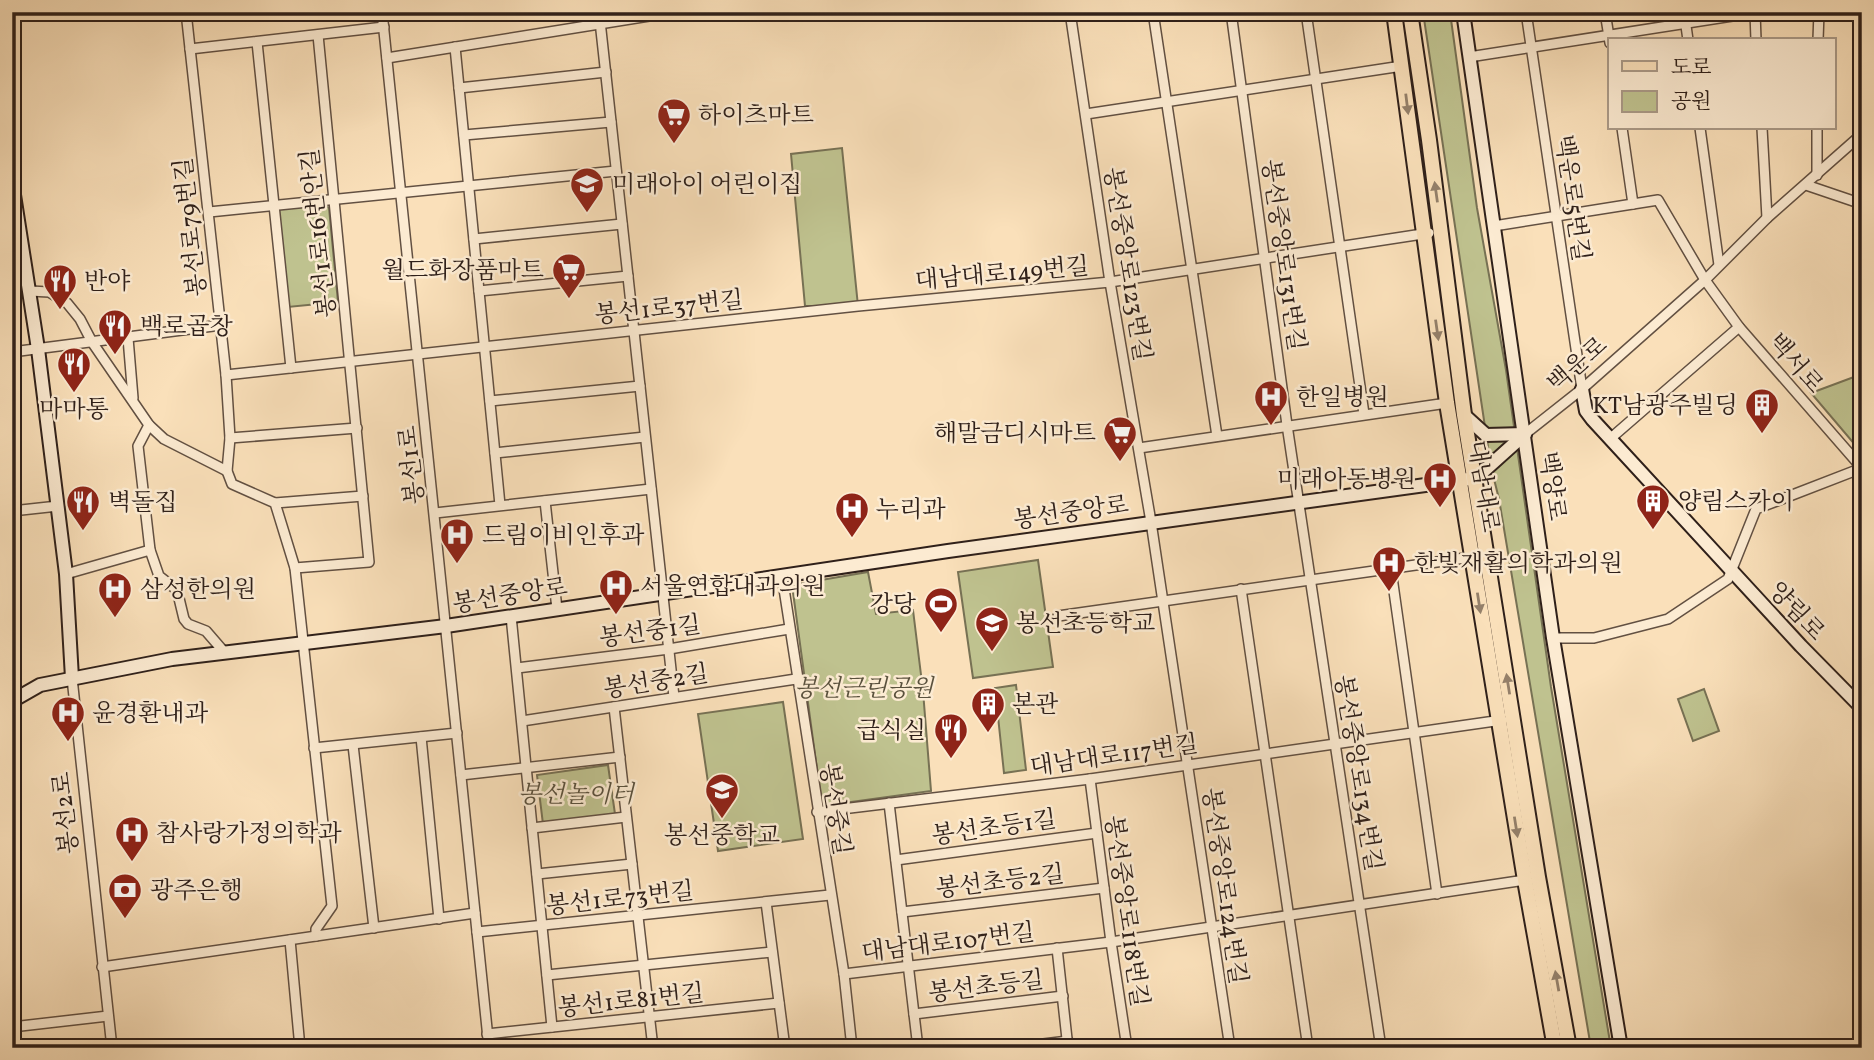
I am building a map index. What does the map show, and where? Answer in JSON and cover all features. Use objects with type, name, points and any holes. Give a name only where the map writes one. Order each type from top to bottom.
[{"type":"main road","name":"대남대로","points":[[1394,12],[1447,402],[1468,479],[1514,718],[1538,877],[1559,1047]]},
{"type":"main road","name":"대남대로","points":[[1410,12],[1464,415],[1472,557],[1525,880],[1559,1047]]},
{"type":"street","name":"봉선로79번길","points":[[186,12],[226,375],[230,438],[227,471]]},
{"type":"street","name":"봉선1로","points":[[382,12],[489,1048]]},
{"type":"street","points":[[599,12],[674,697]]},
{"type":"street","points":[[387,58],[674,12]]},
{"type":"street","name":"봉선중앙로123번길","points":[[1070,12],[1110,282],[1151,522]]},
{"type":"street","name":"봉선중앙로131번길","points":[[1231,12],[1298,503]]},
{"type":"street","points":[[1306,12],[1364,414]]},
{"type":"street","name":"백양로","points":[[1462,12],[1553,638],[1621,1048]]},
{"type":"street","name":"백운로5번길","points":[[1526,12],[1582,389]]},
{"type":"street","points":[[1605,12],[1609,38]]},
{"type":"street","points":[[1684,12],[1688,38]]},
{"type":"street","points":[[1614,38],[1756,12],[1756,38]]},
{"type":"street","points":[[1818,38],[1819,12]]},
{"type":"street","points":[[1154,17],[1217,436]]},
{"type":"street","points":[[190,49],[384,27]]},
{"type":"street","name":"봉선1로16번안길","points":[[296,568],[369,562],[318,35]]},
{"type":"street","points":[[1469,57],[1608,39]]},
{"type":"street","points":[[257,43],[291,368]]},
{"type":"street","points":[[455,47],[500,505]]},
{"type":"street","points":[[1086,114],[1402,66]]},
{"type":"street","points":[[459,88],[606,72]]},
{"type":"street","points":[[463,132],[611,122]]},
{"type":"street","points":[[1622,130],[1633,204]]},
{"type":"street","points":[[1700,130],[1719,265]]},
{"type":"street","points":[[1762,130],[1767,218]]},
{"type":"street","points":[[1817,130],[1817,175]]},
{"type":"street","name":"백운로","points":[[1468,479],[1582,389],[1862,134]]},
{"type":"street","points":[[209,212],[616,171]]},
{"type":"street","name":"봉선2로","points":[[12,182],[18,253],[30,291],[66,574],[72,678],[112,1048]]},
{"type":"street","points":[[1806,185],[1862,204]]},
{"type":"street","points":[[1494,226],[1658,200],[1704,280]]},
{"type":"street","points":[[474,240],[622,224]]},
{"type":"street","name":"대남대로149번길","points":[[858,306],[1110,282],[1441,231]]},
{"type":"street","points":[[479,291],[628,276]]},
{"type":"street","name":"백서로","points":[[1704,280],[1739,327],[1862,468],[1756,509],[1732,571]]},
{"type":"street","points":[[30,291],[49,292],[67,303],[149,425],[164,439],[227,471],[232,484],[275,503],[363,496]]},
{"type":"street","name":"봉선1로37번길","points":[[226,375],[858,306]]},
{"type":"street","points":[[12,352],[220,325]]},
{"type":"street","points":[[1611,438],[1739,327]]},
{"type":"street","points":[[128,338],[133,400]]},
{"type":"street","points":[[490,401],[640,386]]},
{"type":"street","name":"양림로","points":[[1582,389],[1586,411],[1801,646],[1862,708]]},
{"type":"street","points":[[1139,448],[1447,402]]},
{"type":"street","name":"대남대로","points":[[1464,415],[1486,435],[1525,434]]},
{"type":"street","points":[[149,425],[138,446],[150,550],[159,576],[177,590],[184,619],[188,624],[206,631],[225,653]]},
{"type":"street","points":[[230,438],[357,428]]},
{"type":"street","points":[[495,453],[645,437]]},
{"type":"street","name":"봉선중앙로","points":[[12,701],[40,685],[172,659],[446,626],[1151,522],[1468,479]]},
{"type":"street","points":[[435,513],[651,489]]},
{"type":"street","points":[[545,501],[557,609]]},
{"type":"street","points":[[275,503],[296,568],[332,906],[316,929],[316,936]]},
{"type":"street","name":"봉선중앙로134번길","points":[[1298,503],[1381,1048]]},
{"type":"street","points":[[12,511],[58,506]]},
{"type":"street","name":"봉선중앙로124번길","points":[[1151,522],[1230,1048]]},
{"type":"street","points":[[66,574],[150,550]]},
{"type":"street","points":[[1058,616],[1472,557]]},
{"type":"street","points":[[1391,570],[1437,894]]},
{"type":"street","points":[[1553,638],[1594,638],[1657,624],[1728,579],[1732,571]]},
{"type":"street","name":"봉선중길","points":[[782,576],[844,974],[852,1048]]},
{"type":"street","points":[[1241,589],[1308,1048]]},
{"type":"street","points":[[511,616],[552,1027]]},
{"type":"street","name":"봉선중1길","points":[[517,668],[669,649],[789,629]]},
{"type":"street","name":"봉선중2길","points":[[522,721],[796,678]]},
{"type":"street","points":[[614,707],[653,1048]]},
{"type":"street","name":"대남대로117번길","points":[[817,812],[1090,779],[1514,718]]},
{"type":"street","points":[[314,748],[457,733]]},
{"type":"street","points":[[421,737],[439,919]]},
{"type":"street","points":[[354,745],[374,928]]},
{"type":"street","points":[[461,775],[620,757]]},
{"type":"street","name":"봉선중앙로118번길","points":[[1090,779],[1127,1048]]},
{"type":"street","name":"봉선초등길","points":[[889,803],[918,1048]]},
{"type":"street","points":[[532,828],[626,817]]},
{"type":"street","name":"봉선초등1길","points":[[896,860],[1097,833]]},
{"type":"street","points":[[537,874],[632,864]]},
{"type":"street","name":"대남대로107번길","points":[[844,974],[1111,942],[1525,880]]},
{"type":"street","name":"봉선초등2길","points":[[902,912],[1104,888]]},
{"type":"street","name":"봉선1로73번길","points":[[477,932],[830,895]]},
{"type":"street","points":[[766,902],[785,1048]]},
{"type":"street","points":[[103,967],[475,914]]},
{"type":"street","points":[[290,940],[300,1048]]},
{"type":"street","name":"대남대로107번길","points":[[1058,948],[1068,1044]]},
{"type":"street","points":[[547,975],[772,952]]},
{"type":"street","name":"봉선초등길","points":[[914,1014],[1063,996]]},
{"type":"street","name":"봉선1로81번길","points":[[487,1034],[779,1003]]},
{"type":"street","points":[[12,1027],[108,1016]]},
{"type":"street","points":[[1011,1048],[1068,1044]]},
{"type":"street","points":[[1539,1048],[1559,1047]]},
{"type":"green space","points":[[1423,12],[1450,12],[1477,208],[1506,370],[1551,687],[1611,1048],[1591,1048],[1499,499],[1491,467]]},
{"type":"green space","points":[[842,148],[858,306],[805,306],[791,154]]},
{"type":"green space","points":[[324,204],[329,208],[338,302],[288,307],[278,209]]},
{"type":"green space","points":[[1862,374],[1862,453],[1811,393]]},
{"type":"green space","points":[[1038,560],[1053,667],[973,678],[958,572]]},
{"type":"green space","name":"봉선근린공원","points":[[868,572],[876,614],[913,610],[931,791],[822,806],[792,585]]},
{"type":"green space","points":[[1016,685],[1026,770],[1004,773],[995,688]]},
{"type":"green space","points":[[1704,689],[1719,731],[1693,741],[1678,699]]},
{"type":"green space","points":[[783,702],[803,839],[718,851],[698,714]]},
{"type":"green space","name":"봉선놀이터","points":[[608,765],[615,814],[543,824],[537,775]]},
{"type":"place","name":"하이츠마트","points":[[674,145]]},
{"type":"place","name":"미래아이 어린이집","points":[[587,214]]},
{"type":"place","name":"월드화장품마트","points":[[569,300]]},
{"type":"place","name":"반야","points":[[60,311]]},
{"type":"place","name":"백로곱창","points":[[115,356]]},
{"type":"place","name":"마마통","points":[[74,394]]},
{"type":"place","name":"한일병원","points":[[1271,427]]},
{"type":"place","name":"KT남광주빌딩","points":[[1762,435]]},
{"type":"place","name":"해말금디시마트","points":[[1120,463]]},
{"type":"place","name":"미래아동병원","points":[[1440,509]]},
{"type":"place","name":"양림스카이","points":[[1653,531]]},
{"type":"place","name":"벽돌집","points":[[83,532]]},
{"type":"place","name":"누리과","points":[[852,539]]},
{"type":"place","name":"드림이비인후과","points":[[457,565]]},
{"type":"place","name":"한빛재활의학과의원","points":[[1389,593]]},
{"type":"place","name":"서울연합내과의원","points":[[616,616]]},
{"type":"place","name":"삼성한의원","points":[[115,619]]},
{"type":"place","name":"강당","points":[[941,634]]},
{"type":"place","name":"봉선초등학교","points":[[992,653]]},
{"type":"place","name":"본관","points":[[988,734]]},
{"type":"place","name":"윤경환내과","points":[[68,743]]},
{"type":"place","name":"급식실","points":[[951,760]]},
{"type":"place","name":"봉선중학교","points":[[722,820]]},
{"type":"place","name":"참사랑가정의학과","points":[[132,863]]},
{"type":"place","name":"광주은행","points":[[125,920]]}]
